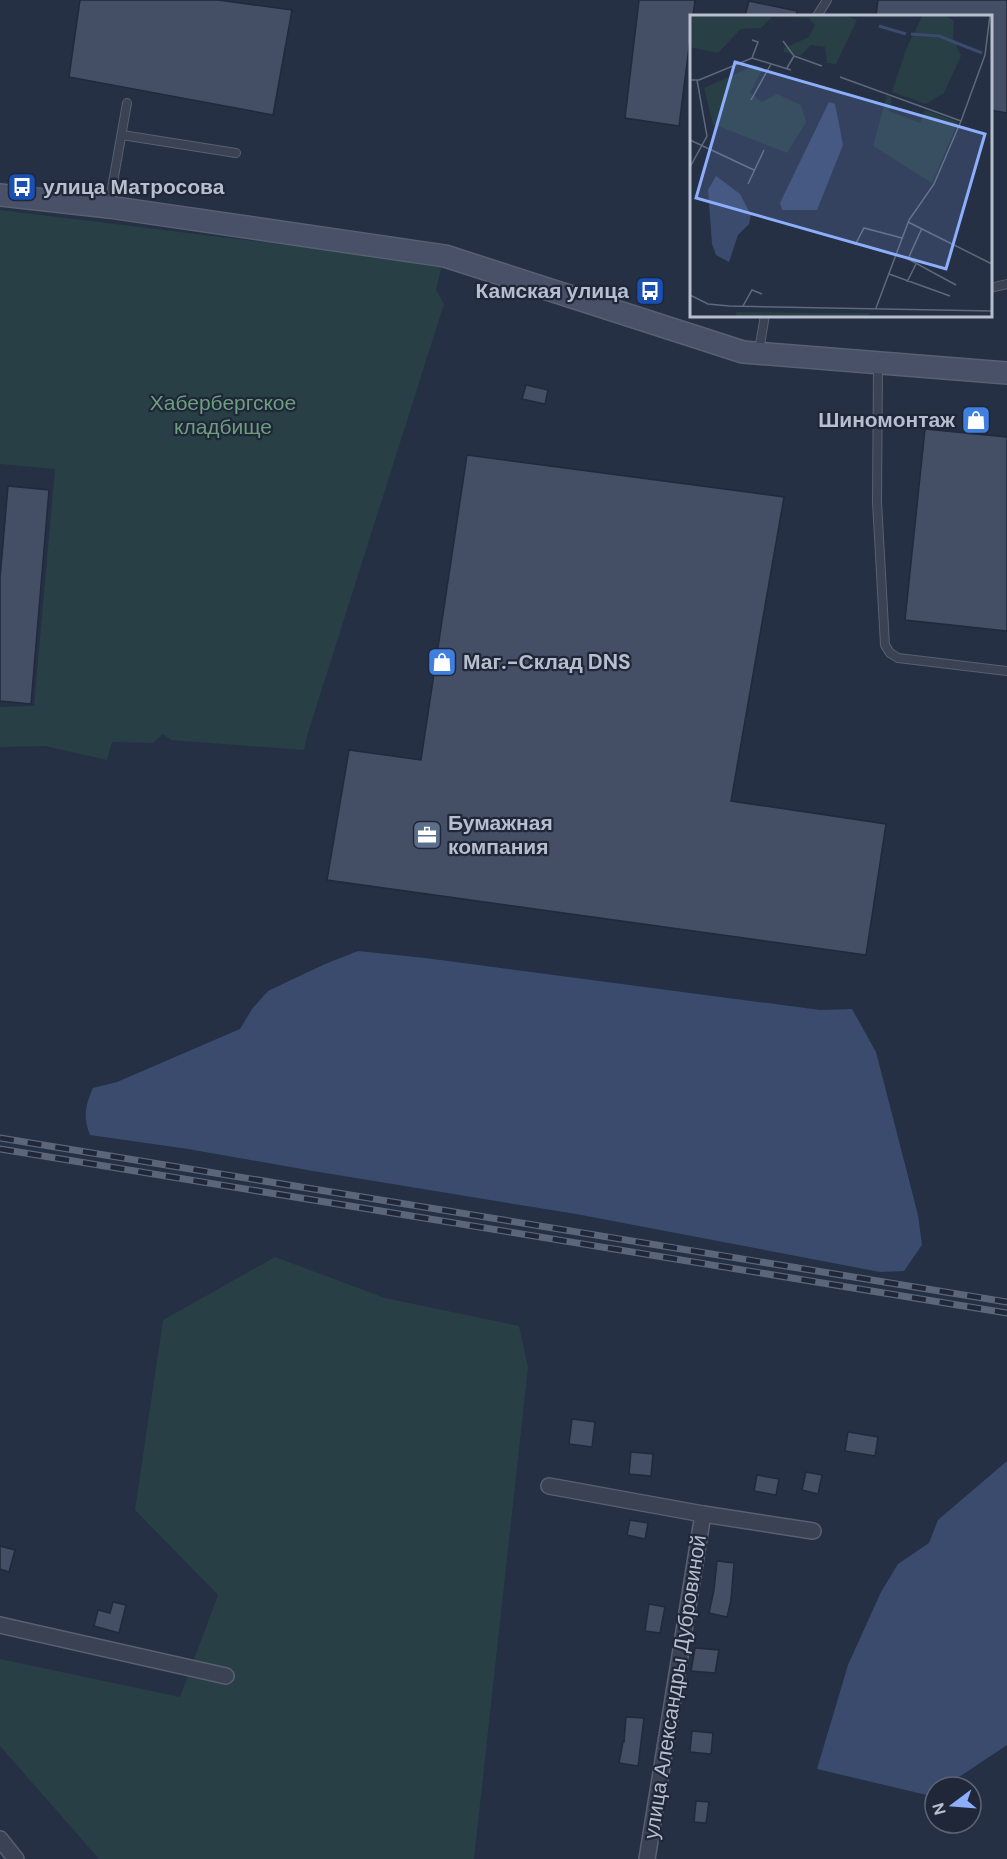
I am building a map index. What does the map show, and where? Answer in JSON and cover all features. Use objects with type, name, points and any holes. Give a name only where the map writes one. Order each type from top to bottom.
[{"type":"main road","points":[[0,195],[109,207],[445,256],[743,352],[1007,373]]},
{"type":"street","points":[[549,1486],[813,1531]]},
{"type":"street","name":"улица Александры Дубровиной","points":[[647,1859],[703,1514]]},
{"type":"street","points":[[0,1625],[226,1676]]},
{"type":"street","points":[[0,1839],[16,1859]]},
{"type":"lane","points":[[818,15],[827,0]]},
{"type":"lane","points":[[109,207],[127,104]]},
{"type":"lane","points":[[122,135],[236,153]]},
{"type":"lane","points":[[992,288],[1007,284]]},
{"type":"lane","points":[[759,353],[765,316]]},
{"type":"lane","points":[[878,363],[877,502],[885,645],[890,653],[898,658],[1007,671]]},
{"type":"green space","name":"Хабербергское кладбище","points":[[0,210],[442,264],[436,290],[444,304],[304,750],[171,740],[163,734],[153,743],[112,742],[107,760],[45,746],[0,747],[0,707],[34,706],[55,469],[0,464]]},
{"type":"green space","points":[[275,1257],[385,1298],[519,1326],[528,1367],[474,1859],[99,1859],[0,1746],[0,1659],[180,1697],[218,1595],[135,1510],[163,1320]]},
{"type":"water","points":[[358,951],[820,1010],[852,1009],[876,1052],[918,1215],[922,1245],[904,1271],[880,1272],[576,1214],[188,1149],[90,1135],[86,1123],[86,1111],[93,1088],[117,1082],[240,1029],[252,1009],[268,991]]},
{"type":"water","points":[[1007,1461],[1007,1745],[962,1775],[923,1775],[923,1794],[817,1769],[848,1665],[881,1592],[898,1564],[929,1543],[938,1520]]},
{"type":"building","points":[[80,0],[218,0],[292,10],[273,115],[69,77]]},
{"type":"building","points":[[639,0],[695,0],[693,15],[690,15],[690,39],[679,126],[625,118]]},
{"type":"building","points":[[878,0],[1007,0],[1007,113],[992,110],[992,15],[876,15]]},
{"type":"building","points":[[749,1],[797,11],[796,15],[745,15]]},
{"type":"building","points":[[526,385],[548,390],[545,404],[522,399]]},
{"type":"building","points":[[925,429],[1007,437],[1007,631],[905,620]]},
{"type":"building","points":[[467,455],[784,497],[731,801],[886,824],[866,955],[327,880],[349,750],[421,760]]},
{"type":"building","points":[[8,486],[49,490],[31,704],[0,701],[0,578]]},
{"type":"building","points":[[572,1419],[595,1422],[592,1447],[569,1444]]},
{"type":"building","points":[[848,1432],[878,1437],[875,1456],[845,1451]]},
{"type":"building","points":[[631,1452],[653,1454],[651,1476],[629,1474]]},
{"type":"building","points":[[806,1472],[822,1475],[818,1494],[802,1490]]},
{"type":"building","points":[[757,1475],[779,1479],[776,1495],[754,1491]]},
{"type":"building","points":[[630,1520],[648,1523],[645,1539],[627,1535]]},
{"type":"building","points":[[0,1546],[15,1550],[9,1572],[0,1569]]},
{"type":"building","points":[[717,1561],[734,1563],[727,1617],[709,1613]]},
{"type":"building","points":[[113,1602],[126,1605],[119,1633],[94,1626],[98,1610],[110,1613]]},
{"type":"building","points":[[649,1604],[665,1607],[660,1633],[645,1631]]},
{"type":"building","points":[[695,1648],[719,1650],[715,1673],[691,1671]]},
{"type":"building","points":[[626,1717],[644,1718],[638,1766],[619,1763]]},
{"type":"building","points":[[692,1731],[713,1733],[711,1754],[690,1752]]},
{"type":"building","points":[[696,1801],[709,1802],[706,1823],[694,1822]]},
{"type":"railway","points":[[0,1138],[1007,1302]]},
{"type":"railway","points":[[0,1149],[1007,1313]]},
{"type":"place","name":"улица Матросова","points":[[22,187]]},
{"type":"place","name":"Камская улица","points":[[650,291]]},
{"type":"place","name":"Шиномонтаж","points":[[976,420]]},
{"type":"place","name":"Маг.-Склад DNS","points":[[442,662]]},
{"type":"place","name":"Бумажная компания","points":[[427,835]]}]
